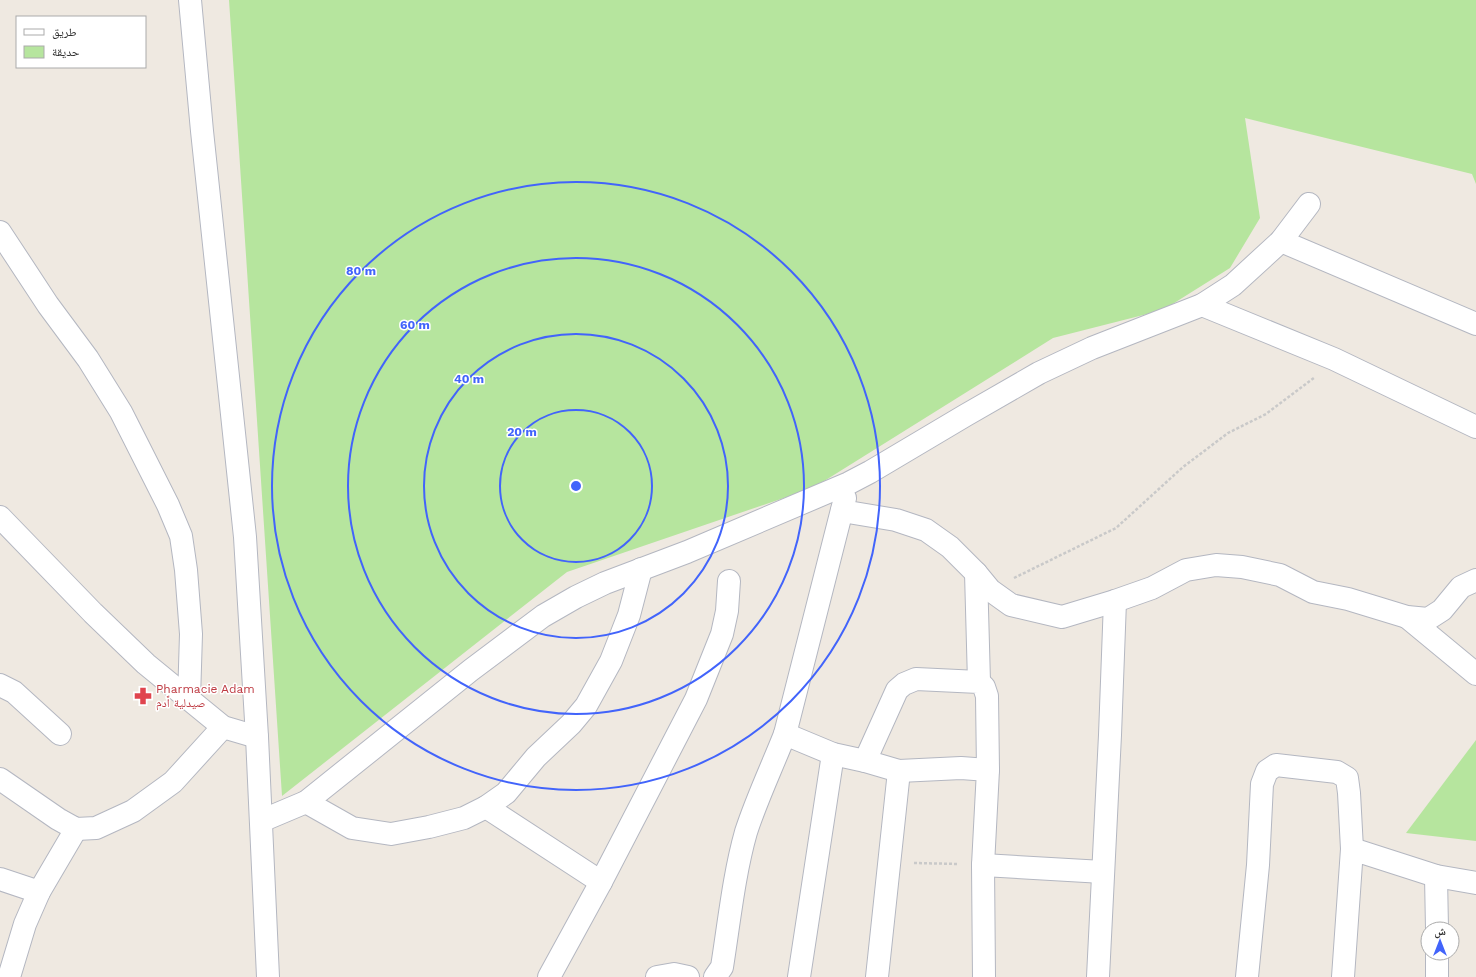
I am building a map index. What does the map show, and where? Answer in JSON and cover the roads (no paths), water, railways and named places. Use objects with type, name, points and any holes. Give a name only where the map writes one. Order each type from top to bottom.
[{"type":"street","points":[[190,0],[202,131],[245,537],[257,737],[268,977]]},
{"type":"street","points":[[261,821],[306,802],[471,670],[543,616],[576,597],[605,582],[687,552],[849,483],[1039,373],[1092,348],[1202,306],[1233,285],[1281,241],[1308,204]]},
{"type":"street","points":[[0,232],[48,305],[101,379],[134,437],[168,505],[181,536],[186,570],[191,634],[189,699]]},
{"type":"street","points":[[1281,241],[1476,324]]},
{"type":"street","points":[[1202,306],[1334,359],[1476,426]]},
{"type":"street","points":[[715,977],[722,967],[738,867],[746,834],[757,800],[785,734],[849,483]]},
{"type":"street","points":[[842,511],[896,520],[926,530],[950,547],[976,573],[990,590],[1010,605],[1062,617],[1152,588],[1186,570],[1216,565],[1242,567],[1280,575],[1313,592],[1348,598],[1407,617],[1428,619],[1442,610],[1461,587],[1476,580]]},
{"type":"street","points":[[0,517],[93,613],[146,664],[223,726],[257,737]]},
{"type":"street","points":[[306,802],[352,828],[391,834],[429,827],[464,818],[486,807],[506,793],[536,757],[572,724],[586,706],[613,654],[629,615],[641,569]]},
{"type":"street","points":[[976,573],[979,682]]},
{"type":"street","points":[[549,977],[601,882],[696,699],[722,634],[727,611],[729,581]]},
{"type":"street","points":[[1098,977],[1115,601]]},
{"type":"street","points":[[1407,617],[1476,674]]},
{"type":"street","points":[[865,761],[897,690],[904,684],[916,679],[979,682],[984,687],[986,696],[988,770],[983,865],[984,977]]},
{"type":"street","points":[[0,685],[14,692],[60,734]]},
{"type":"street","points":[[0,779],[58,819],[76,829],[96,828],[133,811],[173,782],[223,726]]},
{"type":"street","points":[[785,734],[833,754],[865,761],[899,771],[961,768],[988,770]]},
{"type":"street","points":[[799,977],[833,754]]},
{"type":"street","points":[[1247,977],[1258,865],[1262,784],[1267,771],[1276,765],[1337,772],[1347,778],[1352,849],[1344,977]]},
{"type":"street","points":[[877,977],[899,771]]},
{"type":"street","points":[[486,807],[601,882]]},
{"type":"street","points":[[9,977],[25,924],[39,892],[76,829]]},
{"type":"street","points":[[1352,849],[1436,876],[1476,883]]},
{"type":"street","points":[[983,865],[1103,872]]},
{"type":"street","points":[[1436,876],[1437,921]]},
{"type":"street","points":[[0,879],[39,892]]},
{"type":"street","points":[[1437,961],[1437,977]]},
{"type":"street","points":[[657,977],[674,974],[688,977]]},
{"type":"place","name":"Pharmacie Adam صيدلية اًدم","points":[[143,696]]}]
